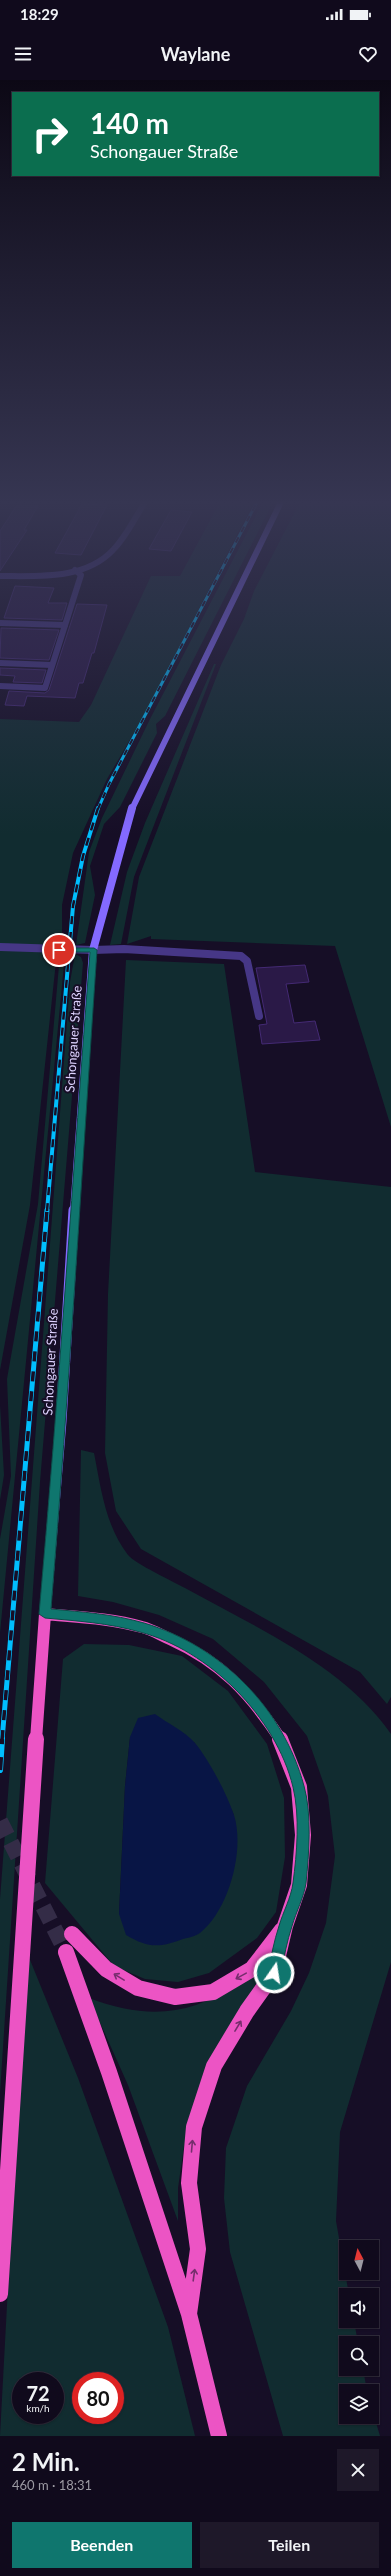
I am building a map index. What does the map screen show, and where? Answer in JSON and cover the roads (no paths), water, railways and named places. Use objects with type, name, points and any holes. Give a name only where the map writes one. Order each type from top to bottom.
[{"type":"highway","points":[[0,2294],[13,2068],[45,1614],[96,1618],[143,1627],[194,1650],[226,1672],[259,1707],[282,1741],[299,1787],[303,1835],[299,1885],[285,1926],[274,1973],[247,2011],[214,2066],[194,2127],[189,2183],[198,2248],[189,2314]]},
{"type":"highway","points":[[72,1934],[106,1969],[138,1988],[175,1996],[212,1992],[252,1969],[285,1926]]},
{"type":"highway","points":[[66,1952],[109,2072],[189,2314],[219,2436]]},
{"type":"main road","name":"Schongauer Straße","points":[[45,1614],[61,1421],[65,1332],[94,950],[133,806],[226,614]]},
{"type":"street","points":[[0,686],[45,688],[69,614]]},
{"type":"street","points":[[0,623],[65,625]]},
{"type":"street","points":[[0,663],[52,665]]},
{"type":"street","points":[[0,948],[94,950],[124,948],[241,956],[247,961],[259,1016]]},
{"type":"tunnel","points":[[0,1821],[66,1952]]},
{"type":"railway","points":[[98,809],[109,784],[198,614]]},
{"type":"railway","points":[[47,1211],[73,906],[83,856],[98,808]]},
{"type":"railway","points":[[2,1740],[47,1210]]},
{"type":"railway","points":[[0,1770],[2,1739]]}]
